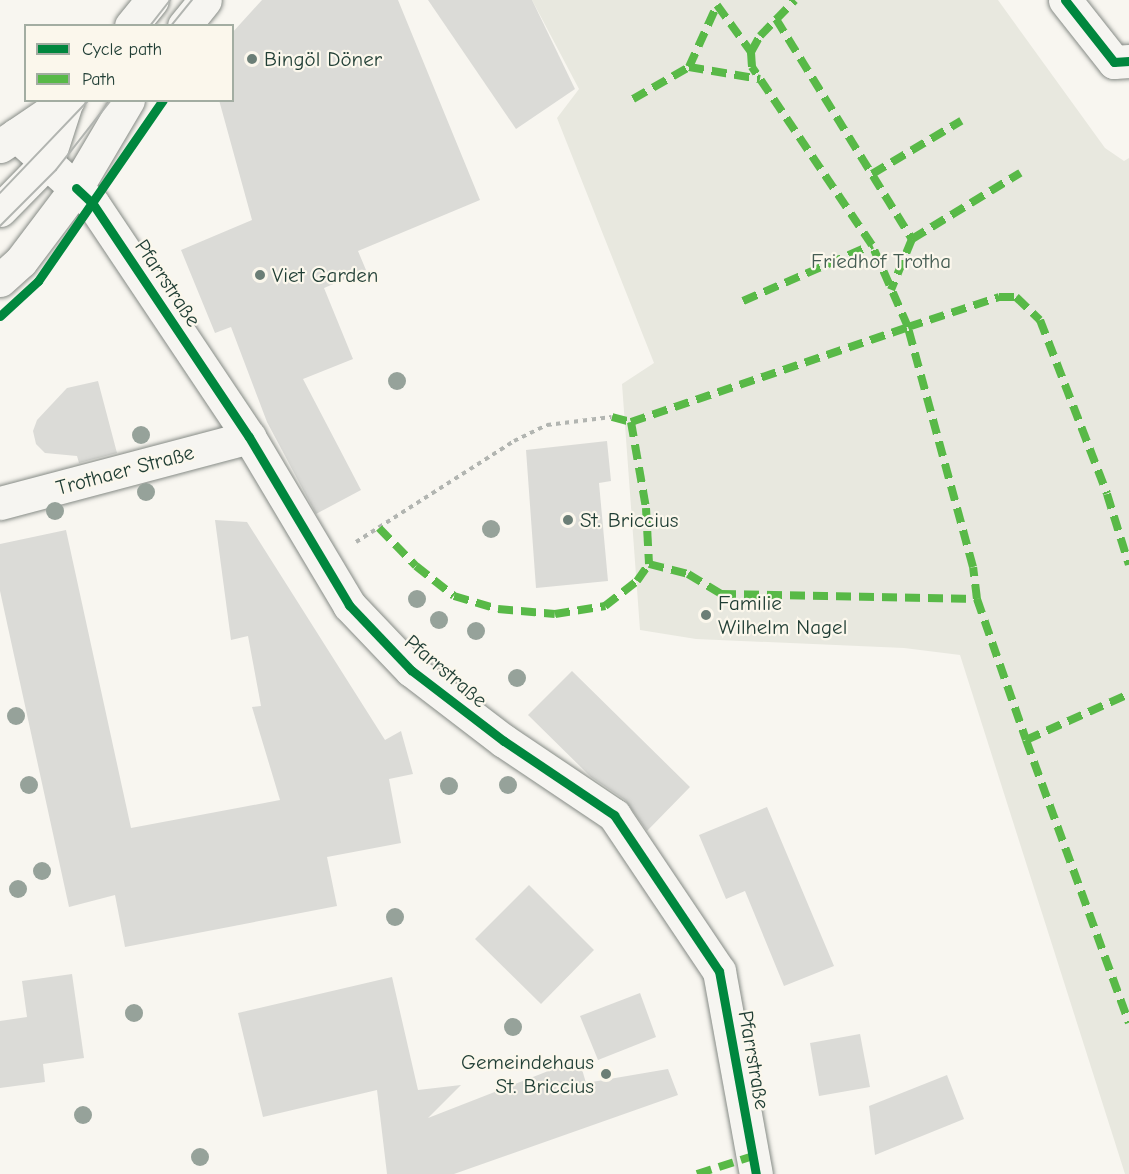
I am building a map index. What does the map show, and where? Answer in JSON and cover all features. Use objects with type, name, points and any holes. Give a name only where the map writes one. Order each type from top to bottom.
[{"type":"street","points":[[133,24],[152,0]]},
{"type":"street","points":[[186,24],[205,0]]},
{"type":"street","points":[[1065,0],[1114,62],[1129,62]]},
{"type":"street","points":[[8,140],[67,102]]},
{"type":"street","points":[[0,210],[47,162],[67,102]]},
{"type":"street","points":[[0,280],[21,261],[76,188],[127,102]]},
{"type":"street","name":"Pfarrstraße","points":[[8,140],[47,162],[93,204],[249,437],[321,563],[349,605],[411,670],[504,741],[614,815],[719,971],[756,1174]]},
{"type":"street","points":[[47,162],[104,142]]},
{"type":"street","name":"Trothaer Straße","points":[[0,503],[249,437]]},
{"type":"path","points":[[321,563],[470,472],[514,441],[547,425],[612,417]]},
{"type":"shaded area","name":"Friedhof Trotha","points":[[532,0],[998,0],[1105,148],[1124,161],[1129,158],[1129,1174],[1125,1174],[960,655],[904,648],[696,639],[640,630],[622,384],[654,363],[557,118],[579,89]]},
{"type":"building","points":[[262,0],[398,0],[480,200],[358,251],[366,270],[324,288],[353,359],[303,379],[361,490],[316,514],[267,422],[231,327],[215,333],[181,250],[252,220],[220,102],[234,102],[234,31]]},
{"type":"building","points":[[428,0],[532,0],[575,89],[516,129]]},
{"type":"building","points":[[98,381],[117,453],[79,463],[77,456],[45,453],[36,444],[33,431],[37,420],[67,388]]},
{"type":"building","name":"St. Briccius","points":[[607,441],[611,481],[599,483],[608,581],[536,588],[526,450]]},
{"type":"building","points":[[215,520],[247,522],[385,740],[401,731],[413,774],[389,779],[401,843],[327,857],[337,906],[125,947],[115,895],[69,907],[0,591],[0,544],[66,530],[131,828],[280,800],[252,707],[261,706],[248,636],[231,640]]},
{"type":"building","points":[[572,671],[690,787],[647,831],[625,800],[591,777],[528,715]]},
{"type":"building","points":[[767,807],[834,966],[784,986],[745,891],[726,899],[699,835]]},
{"type":"building","points":[[529,885],[594,950],[541,1004],[475,939]]},
{"type":"building","points":[[72,974],[84,1058],[43,1064],[45,1082],[0,1088],[0,1021],[27,1017],[22,981]]},
{"type":"building","points":[[392,977],[418,1090],[461,1085],[428,1118],[579,1059],[586,1083],[668,1069],[678,1095],[454,1174],[387,1174],[377,1090],[263,1117],[238,1013]]},
{"type":"building","points":[[640,993],[656,1037],[598,1060],[580,1016]]},
{"type":"building","points":[[860,1034],[870,1087],[819,1096],[810,1043]]},
{"type":"building","points":[[947,1075],[964,1119],[875,1155],[869,1106]]},
{"type":"tram line","points":[[152,24],[170,0]]},
{"type":"tram line","points":[[173,24],[192,0]]},
{"type":"tram line","points":[[0,193],[87,102]]},
{"type":"tram line","points":[[0,226],[56,170],[109,102]]},
{"type":"marked path","points":[[612,417],[631,422],[908,327],[872,245],[752,67],[751,52],[760,36],[795,0]]},
{"type":"marked path","points":[[689,67],[717,5],[751,52]]},
{"type":"marked path","points":[[776,19],[912,239],[891,290]]},
{"type":"marked path","points":[[633,99],[689,67],[760,79]]},
{"type":"marked path","points":[[872,174],[961,121]]},
{"type":"marked path","points":[[912,239],[1020,173]]},
{"type":"marked path","points":[[743,301],[872,245]]},
{"type":"marked path","points":[[977,599],[973,567],[908,327],[999,297],[1016,297],[1040,320],[1107,494],[1129,565]]},
{"type":"marked path","points":[[631,422],[646,508],[649,564],[688,574],[721,594],[977,599],[1026,740],[1129,694]]},
{"type":"marked path","points":[[379,528],[416,566],[454,596],[498,609],[555,614],[605,606],[637,581],[649,564]]},
{"type":"marked path","points":[[1026,740],[1129,1023]]},
{"type":"marked path","points":[[697,1174],[753,1156]]},
{"type":"cycle path","points":[[1065,0],[1114,62],[1129,61]]},
{"type":"cycle path","points":[[0,316],[38,281],[162,102]]},
{"type":"cycle path","points":[[76,188],[93,204],[249,437],[349,605],[411,670],[504,741],[614,815],[719,971],[756,1174]]},
{"type":"place","name":"Bingöl Döner","points":[[252,59]]},
{"type":"place","name":"Viet Garden","points":[[260,275]]},
{"type":"place","name":"St. Briccius","points":[[568,520]]},
{"type":"place","name":"Familie Wilhelm Nagel","points":[[706,615]]},
{"type":"place","name":"Gemeindehaus St. Briccius","points":[[606,1074]]}]
